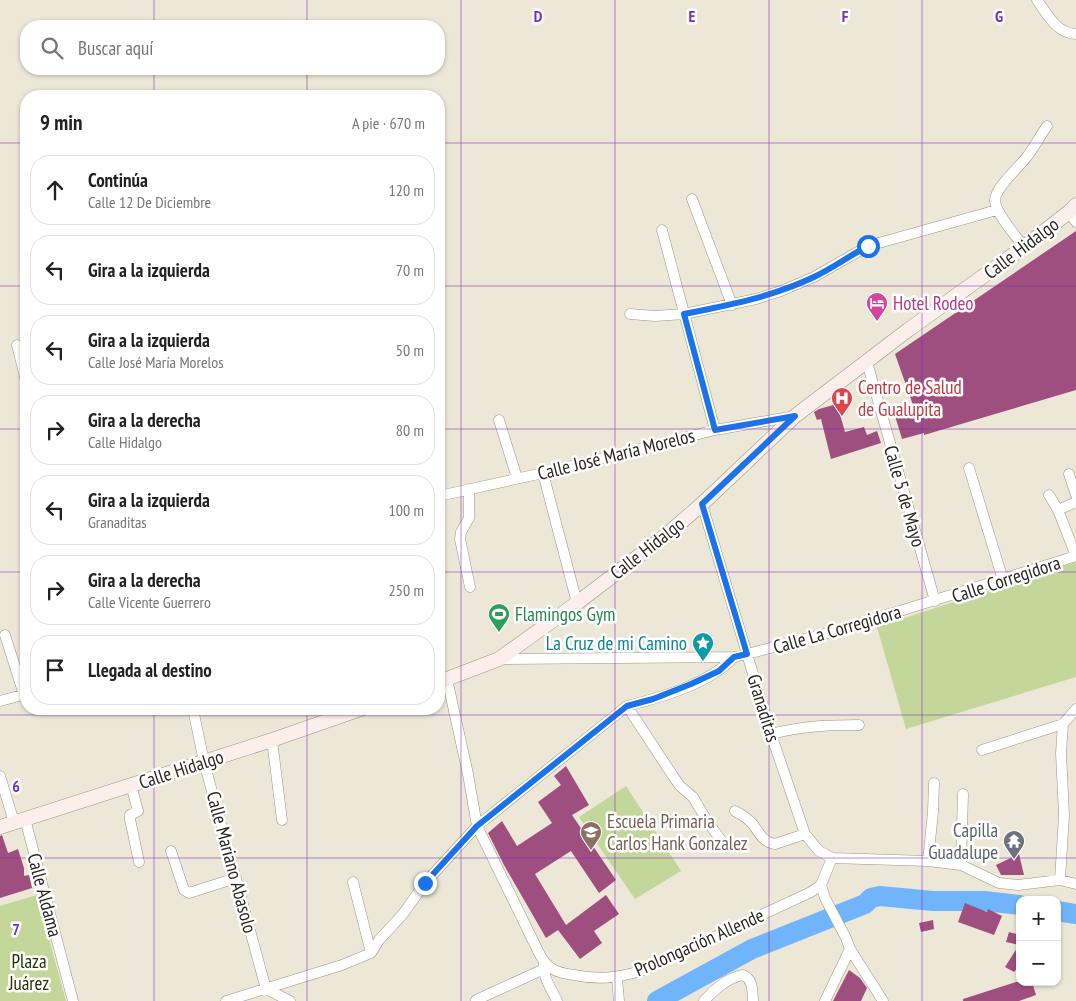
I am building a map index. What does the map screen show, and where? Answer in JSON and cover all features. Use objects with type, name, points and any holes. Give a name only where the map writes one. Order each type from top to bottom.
[{"type":"main road","name":"Calle Hidalgo","points":[[445,679],[499,659],[576,603],[665,536],[702,504],[795,416],[908,330],[1074,213]]},
{"type":"main road","name":"Calle Hidalgo","points":[[0,826],[204,762],[344,715]]},
{"type":"street","points":[[1037,0],[1059,29],[1066,33],[1076,34]]},
{"type":"street","points":[[1024,247],[997,210],[996,196],[1000,188],[1027,157],[1047,126]]},
{"type":"street","points":[[692,199],[732,305]]},
{"type":"street","points":[[630,314],[655,316],[684,314],[732,305],[781,291],[814,277],[868,246],[997,210]]},
{"type":"street","points":[[662,230],[715,430]]},
{"type":"street","points":[[17,345],[20,357]]},
{"type":"street","name":"Calle 5 de Mayo","points":[[867,362],[935,601]]},
{"type":"street","name":"Calle José María Morelos","points":[[445,495],[543,473],[715,430],[795,416]]},
{"type":"street","points":[[499,420],[517,478]]},
{"type":"street","points":[[970,468],[1002,580]]},
{"type":"street","points":[[543,473],[576,603]]},
{"type":"street","points":[[1069,474],[1076,495]]},
{"type":"street","points":[[469,489],[469,518],[461,532],[460,539],[470,587]]},
{"type":"street","points":[[1049,495],[1058,510],[1076,556]]},
{"type":"street","points":[[1058,510],[1076,502]]},
{"type":"street","name":"Granaditas","points":[[702,504],[771,734],[805,834],[819,851],[832,858]]},
{"type":"street","name":"Calle Corregidora","points":[[935,601],[1076,556]]},
{"type":"street","name":"Calle La Corregidora","points":[[499,659],[734,657],[839,630],[935,601]]},
{"type":"street","points":[[6,634],[20,678]]},
{"type":"street","points":[[226,1001],[342,965],[371,953],[379,940],[403,914],[425,883],[477,826],[627,706],[653,699],[708,677],[727,665],[734,657]]},
{"type":"street","points":[[445,688],[468,774],[477,826],[544,966],[557,1001]]},
{"type":"street","points":[[0,701],[20,695]]},
{"type":"street","points":[[627,706],[680,786],[693,796],[707,821],[726,847]]},
{"type":"street","points":[[982,750],[1063,724],[1076,709]]},
{"type":"street","name":"Calle Mariano Abasolo","points":[[194,715],[204,762],[266,990]]},
{"type":"street","points":[[1060,880],[1064,815],[1061,753],[1063,724]]},
{"type":"street","points":[[771,734],[818,725],[859,725]]},
{"type":"street","points":[[272,740],[282,820]]},
{"type":"street","name":"Calle Aldama","points":[[0,776],[19,821],[73,1001]]},
{"type":"street","points":[[928,861],[934,783]]},
{"type":"street","points":[[131,785],[138,811],[130,815],[130,819],[139,862]]},
{"type":"street","points":[[961,865],[962,794]]},
{"type":"street","points":[[735,811],[751,823],[761,836],[771,843],[775,844],[805,834]]},
{"type":"street","points":[[171,850],[186,892],[194,893],[236,878]]},
{"type":"street","points":[[883,1001],[850,949],[825,898],[821,885],[832,858],[928,861],[961,865],[988,878],[1004,883],[1018,885],[1060,880],[1076,884]]},
{"type":"street","points":[[353,882],[371,953]]},
{"type":"street","name":"Prolongación Allende","points":[[544,966],[560,972],[591,979],[617,978],[641,971],[814,891],[821,885]]},
{"type":"street","points":[[825,1001],[850,949]]},
{"type":"street","points":[[476,1000],[544,966]]},
{"type":"street","points":[[704,1001],[728,980],[744,975],[752,985],[753,1001]]},
{"type":"street","points":[[617,978],[619,999]]},
{"type":"street","points":[[266,990],[290,1001]]},
{"type":"green space","points":[[1076,562],[1076,677],[906,729],[877,627]]},
{"type":"green space","points":[[626,786],[681,871],[635,899],[579,817]]},
{"type":"green space","name":"Plaza Juárez","points":[[37,895],[66,1001],[0,1001],[0,906]]},
{"type":"building","points":[[1076,231],[1076,390],[924,435],[924,433],[902,439],[893,409],[913,405],[895,354]]},
{"type":"building","points":[[837,404],[845,432],[864,427],[867,435],[877,431],[881,443],[831,459],[821,419],[817,420],[814,412]]},
{"type":"building","points":[[566,766],[589,805],[572,815],[616,880],[599,893],[571,851],[535,874],[566,925],[606,895],[619,914],[594,931],[602,943],[580,959],[558,930],[546,938],[488,833],[502,821],[517,846],[552,823],[538,802],[561,785],[554,776]]},
{"type":"building","points":[[2,835],[8,853],[18,849],[24,868],[24,876],[29,875],[32,888],[0,898],[0,836]]},
{"type":"building","name":"Capilla Guadalupe","points":[[1019,854],[1024,875],[1001,875],[996,865]]},
{"type":"building","points":[[965,903],[987,912],[988,909],[1002,916],[994,935],[958,922]]},
{"type":"building","points":[[933,920],[934,929],[921,932],[919,923]]},
{"type":"building","points":[[1009,932],[1016,934],[1016,944],[1006,942]]},
{"type":"building","points":[[1016,950],[1016,970],[1014,972],[1005,967]]},
{"type":"building","points":[[849,970],[860,978],[867,988],[861,1001],[833,1001]]},
{"type":"building","points":[[1016,982],[1016,986],[1033,986],[1036,995],[1019,1001],[963,1001],[963,999]]},
{"type":"waterway","points":[[657,1001],[752,949],[865,904],[871,898],[880,896],[933,901],[984,901],[1016,905]]},
{"type":"waterway","points":[[1061,912],[1076,914]]},
{"type":"place","name":"Hotel Rodeo","points":[[877,322]]},
{"type":"place","name":"Centro de Salud de Gualupita","points":[[842,417]]},
{"type":"place","name":"Flamingos Gym","points":[[499,633]]},
{"type":"place","name":"La Cruz de mi Camino","points":[[703,662]]},
{"type":"place","name":"Escuela Primaria Carlos Hank Gonzalez","points":[[591,851]]},
{"type":"place","name":"Capilla Guadalupe","points":[[1014,860]]},
{"type":"route","points":[[425,883],[477,826],[627,706],[653,699],[708,677],[727,665],[734,657],[747,654],[702,504],[795,416],[715,430],[684,314],[732,305],[781,291],[814,277],[868,246]]}]
